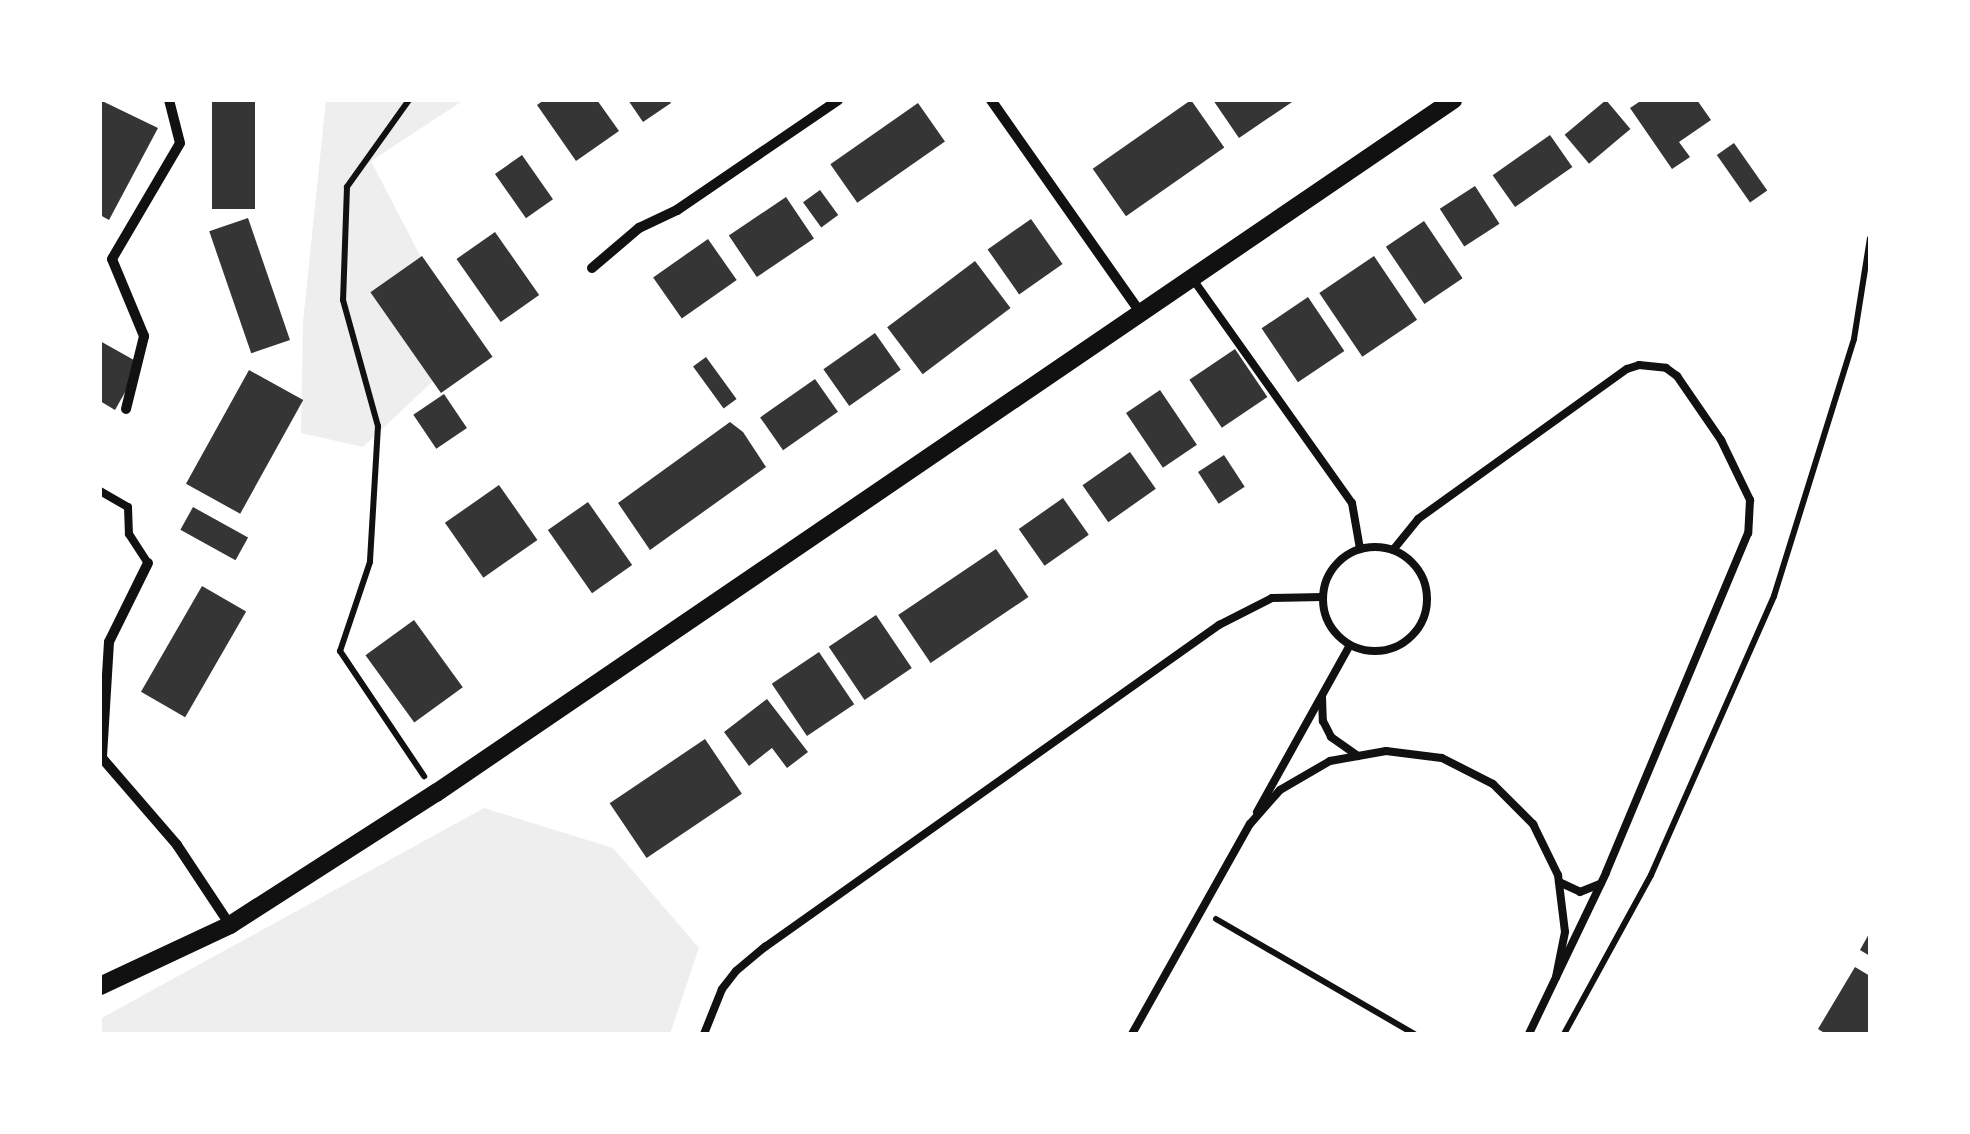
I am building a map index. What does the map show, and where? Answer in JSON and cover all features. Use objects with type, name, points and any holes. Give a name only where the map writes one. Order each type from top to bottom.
[{"type":"street","points":[[126,409],[144,336],[112,259],[180,143],[169,100]]},
{"type":"street","points":[[592,268],[639,228],[677,210],[838,100]]},
{"type":"street","points":[[991,100],[1140,312]]},
{"type":"street","points":[[100,986],[230,925],[436,793],[1453,100]]},
{"type":"street","points":[[148,563],[109,642],[101,758],[177,845],[230,925]]},
{"type":"lane","points":[[1192,278],[1352,503],[1360,549]]},
{"type":"lane","points":[[1393,550],[1418,518],[1639,364],[1666,368],[1677,376],[1721,440],[1750,500],[1748,533],[1602,884],[1529,1034]]},
{"type":"lane","points":[[100,491],[128,507],[129,534],[148,563]]},
{"type":"lane","points":[[1360,549],[1393,550],[1419,569],[1426,585],[1425,617],[1405,642],[1390,649],[1374,652],[1350,645],[1332,629],[1323,598],[1334,567],[1360,549]]},
{"type":"lane","points":[[704,1034],[722,989],[736,971],[765,947],[1219,625],[1272,598],[1323,598]]},
{"type":"lane","points":[[1132,1034],[1350,645]]},
{"type":"lane","points":[[1324,692],[1323,721],[1331,737],[1358,756]]},
{"type":"lane","points":[[1250,824],[1280,790],[1330,761],[1386,751],[1442,758],[1493,784],[1533,824],[1559,882],[1565,932],[1554,988]]},
{"type":"lane","points":[[1559,882],[1580,892],[1602,884]]},
{"type":"path","points":[[409,100],[348,187],[343,300],[378,426],[370,562],[340,651],[436,793]]},
{"type":"path","points":[[1564,1034],[1651,875],[1774,596],[1854,339],[1870,238]]},
{"type":"path","points":[[1216,920],[1414,1034]]},
{"type":"shaded area","points":[[326,100],[464,100],[371,161],[468,348],[363,447],[301,433],[303,322]]},
{"type":"shaded area","points":[[484,808],[613,848],[699,948],[670,1034],[100,1034],[100,1019]]},
{"type":"building","points":[[100,100],[158,128],[109,220],[100,215]]},
{"type":"building","points":[[212,100],[255,100],[255,209],[212,209]]},
{"type":"building","points":[[544,100],[597,100],[619,131],[576,161],[537,105]]},
{"type":"building","points":[[628,100],[669,100],[671,103],[643,122]]},
{"type":"building","points":[[1191,100],[1224,148],[1126,216],[1093,169]]},
{"type":"building","points":[[1213,100],[1295,100],[1239,138]]},
{"type":"building","points":[[1606,100],[1630,129],[1589,164],[1565,135]]},
{"type":"building","points":[[1642,100],[1697,100],[1711,120],[1679,142],[1690,157],[1672,169],[1630,108]]},
{"type":"building","points":[[918,103],[945,142],[857,203],[830,164]]},
{"type":"building","points":[[1550,135],[1572,167],[1515,207],[1493,175]]},
{"type":"building","points":[[1734,143],[1767,191],[1750,203],[1717,155]]},
{"type":"building","points":[[522,155],[553,199],[526,218],[495,174]]},
{"type":"building","points":[[1475,186],[1500,224],[1464,247],[1440,209]]},
{"type":"building","points":[[820,190],[838,215],[821,227],[803,202]]},
{"type":"building","points":[[786,197],[814,238],[757,277],[729,236]]},
{"type":"building","points":[[248,218],[290,340],[251,353],[209,231]]},
{"type":"building","points":[[1031,219],[1063,264],[1019,294],[988,249]]},
{"type":"building","points":[[1424,221],[1463,278],[1424,304],[1386,247]]},
{"type":"building","points":[[495,232],[539,295],[501,322],[456,259]]},
{"type":"building","points":[[708,239],[737,280],[682,318],[653,277]]},
{"type":"building","points":[[422,256],[493,357],[441,393],[370,292]]},
{"type":"building","points":[[1374,256],[1417,320],[1362,357],[1319,293]]},
{"type":"building","points":[[975,261],[1011,308],[923,374],[887,327]]},
{"type":"building","points":[[1308,297],[1344,351],[1298,382],[1262,328]]},
{"type":"building","points":[[875,333],[901,370],[849,406],[823,369]]},
{"type":"building","points":[[100,341],[141,364],[115,410],[100,401]]},
{"type":"building","points":[[1235,349],[1267,397],[1222,428],[1189,380]]},
{"type":"building","points":[[706,357],[737,399],[724,408],[693,366]]},
{"type":"building","points":[[249,370],[303,400],[240,514],[186,484]]},
{"type":"building","points":[[815,379],[838,412],[783,450],[760,417]]},
{"type":"building","points":[[1160,390],[1197,445],[1163,468],[1126,413]]},
{"type":"building","points":[[444,394],[467,428],[436,449],[413,415]]},
{"type":"building","points":[[730,422],[743,432],[766,467],[650,550],[618,503]]},
{"type":"building","points":[[1130,452],[1156,489],[1108,522],[1082,485]]},
{"type":"building","points":[[1224,455],[1245,487],[1219,504],[1198,472]]},
{"type":"building","points":[[499,485],[537,540],[483,578],[445,523]]},
{"type":"building","points":[[1063,498],[1089,535],[1045,566],[1019,529]]},
{"type":"building","points":[[588,502],[632,565],[592,593],[548,530]]},
{"type":"building","points":[[193,507],[248,538],[235,560],[180,530]]},
{"type":"building","points":[[996,549],[1028,597],[931,663],[898,615]]},
{"type":"building","points":[[202,586],[246,612],[185,717],[141,692]]},
{"type":"building","points":[[876,615],[912,668],[865,700],[829,647]]},
{"type":"building","points":[[414,620],[463,687],[414,722],[365,655]]},
{"type":"building","points":[[819,652],[854,704],[807,736],[772,684]]},
{"type":"building","points":[[767,699],[808,752],[787,768],[772,748],[749,766],[724,732]]},
{"type":"building","points":[[705,739],[742,794],[647,858],[610,803]]},
{"type":"building","points":[[1870,932],[1870,956],[1860,950]]},
{"type":"building","points":[[1855,967],[1870,976],[1870,1034],[1826,1034],[1818,1029]]}]
